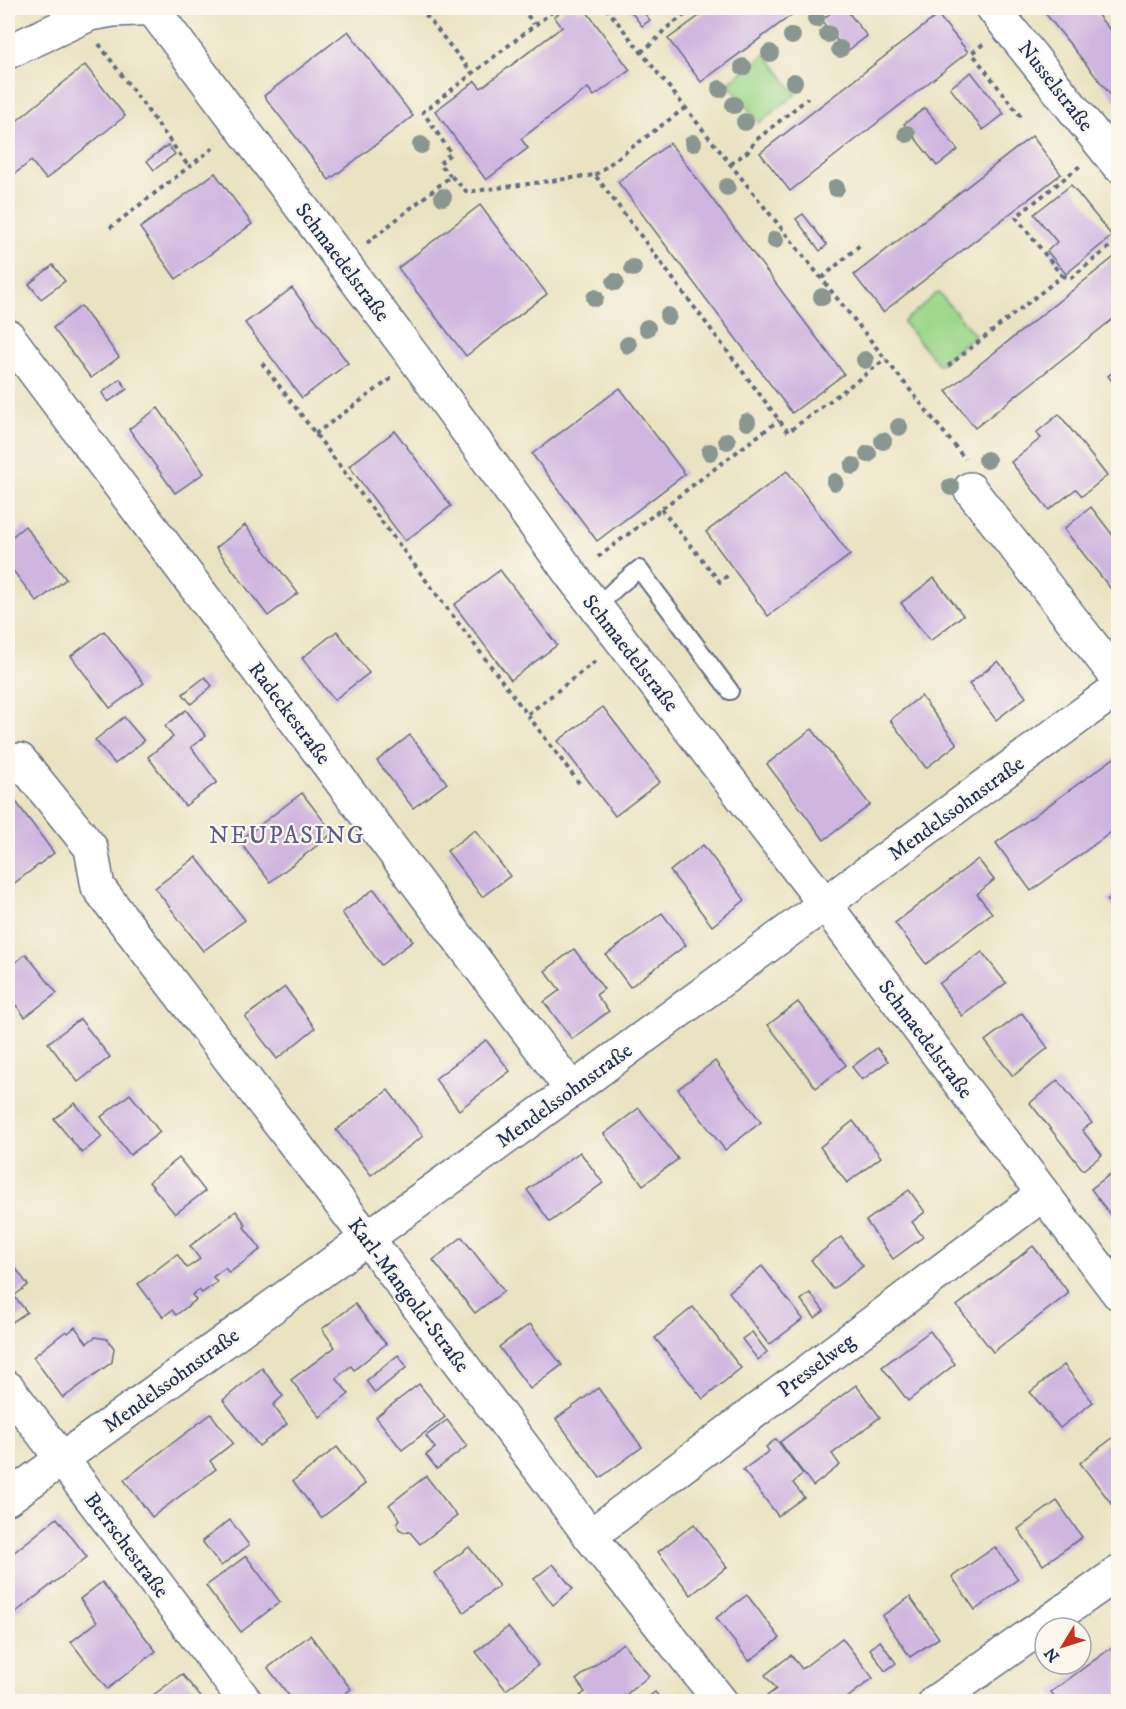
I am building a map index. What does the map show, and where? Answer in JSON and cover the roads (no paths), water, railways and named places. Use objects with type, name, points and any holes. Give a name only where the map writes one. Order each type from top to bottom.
[{"type":"street","name":"Schmaedelstraße","points":[[152,8],[344,262],[596,608],[824,903],[1119,1293]]},
{"type":"street","points":[[8,52],[90,14],[113,10],[161,8]]},
{"type":"street","name":"Nusselstraße","points":[[992,23],[1103,163]]},
{"type":"street","name":"Radeckestraße","points":[[8,336],[572,1090]]},
{"type":"street","points":[[970,489],[1113,672],[1119,687]]},
{"type":"street","name":"Mendelssohnstraße","points":[[8,1498],[572,1090],[1119,687]]},
{"type":"street","name":"Karl-Mangold-Straße","points":[[8,770],[20,760],[91,848],[98,887],[367,1238],[590,1536],[721,1701]]},
{"type":"street","name":"Presselweg","points":[[590,1536],[1043,1194]]},
{"type":"street","name":"Berrschestraße","points":[[8,1388],[246,1701]]},
{"type":"street","points":[[935,1701],[1119,1573]]},
{"type":"lane","points":[[596,608],[615,588],[639,569],[730,691]]},
{"type":"district","name":"NEUPASING","points":[[287,835]]}]
